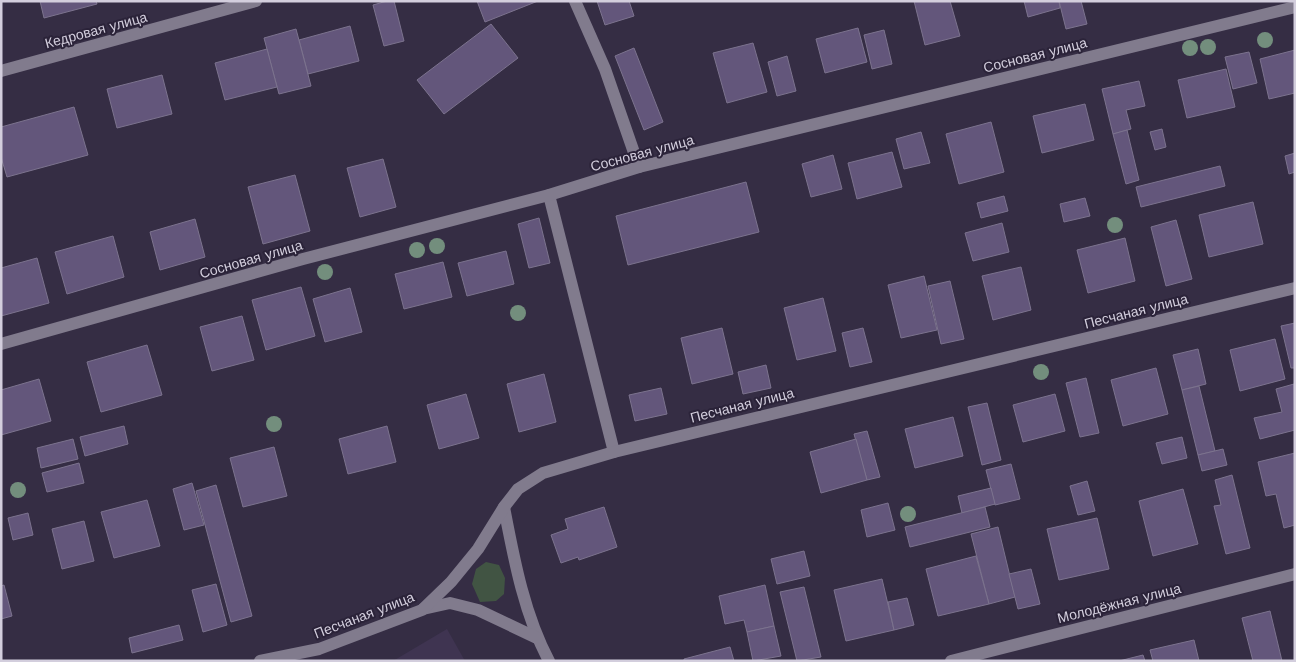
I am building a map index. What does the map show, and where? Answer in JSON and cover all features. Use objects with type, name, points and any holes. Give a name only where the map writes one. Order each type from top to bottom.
[{"type":"street","name":"Кедровая улица","points":[[1,71],[256,1]]},
{"type":"street","points":[[575,1],[605,69],[638,167]]},
{"type":"street","name":"Сосновая улица","points":[[1,344],[304,260],[549,195],[638,167],[1295,7]]},
{"type":"street","points":[[549,195],[614,452]]},
{"type":"street","name":"Песчаная улица","points":[[260,661],[319,649],[422,610],[451,582],[478,549],[504,507],[518,490],[543,473],[614,452],[1295,288]]},
{"type":"street","points":[[504,507],[514,560],[537,638],[549,661]]},
{"type":"street","name":"Молодёжная улица","points":[[951,661],[1295,574]]},
{"type":"street","points":[[422,610],[450,603],[478,610],[537,638]]},
{"type":"shaded area","points":[[447,629],[465,661],[393,661]]},
{"type":"green space","points":[[486,562],[499,565],[505,578],[504,594],[496,601],[480,602],[472,584],[476,569]]},
{"type":"building","points":[[40,1],[96,1],[97,4],[44,18]]},
{"type":"building","points":[[394,1],[404,41],[384,46],[373,5]]},
{"type":"building","points":[[477,1],[538,1],[485,22]]},
{"type":"building","points":[[597,1],[629,1],[634,16],[605,25]]},
{"type":"building","points":[[914,1],[950,1],[960,36],[925,45]]},
{"type":"building","points":[[1024,1],[1059,1],[1060,8],[1028,17]]},
{"type":"building","points":[[1059,1],[1081,1],[1087,24],[1066,29]]},
{"type":"building","points":[[491,24],[518,58],[444,114],[417,80]]},
{"type":"building","points":[[350,26],[359,61],[308,74],[299,40]]},
{"type":"building","points":[[858,28],[867,62],[825,73],[816,39]]},
{"type":"building","points":[[296,29],[311,86],[279,94],[264,38]]},
{"type":"building","points":[[884,30],[892,64],[872,69],[864,35]]},
{"type":"building","points":[[753,43],[767,92],[727,103],[713,53]]},
{"type":"building","points":[[634,48],[663,122],[644,130],[615,56]]},
{"type":"building","points":[[267,49],[277,87],[225,100],[215,63]]},
{"type":"building","points":[[1295,50],[1295,93],[1269,99],[1260,59]]},
{"type":"building","points":[[1249,52],[1257,83],[1233,89],[1225,57]]},
{"type":"building","points":[[787,56],[796,91],[777,96],[768,62]]},
{"type":"building","points":[[1226,69],[1235,107],[1187,118],[1178,80]]},
{"type":"building","points":[[162,75],[172,114],[117,128],[107,89]]},
{"type":"building","points":[[1139,81],[1145,106],[1126,110],[1131,129],[1113,134],[1102,89]]},
{"type":"building","points":[[1085,104],[1094,140],[1042,153],[1033,116]]},
{"type":"building","points":[[74,107],[88,155],[7,177],[1,157],[1,127]]},
{"type":"building","points":[[991,122],[1004,172],[959,184],[946,134]]},
{"type":"building","points":[[1162,129],[1166,147],[1155,150],[1150,132]]},
{"type":"building","points":[[1127,130],[1139,180],[1126,184],[1113,134]]},
{"type":"building","points":[[921,132],[930,163],[904,169],[896,139]]},
{"type":"building","points":[[892,152],[902,187],[857,199],[848,163]]},
{"type":"building","points":[[1295,153],[1295,172],[1289,174],[1285,156]]},
{"type":"building","points":[[833,155],[842,189],[811,197],[802,164]]},
{"type":"building","points":[[383,159],[396,207],[360,217],[347,168]]},
{"type":"building","points":[[1220,166],[1225,186],[1141,207],[1136,187]]},
{"type":"building","points":[[295,175],[310,231],[263,244],[248,187]]},
{"type":"building","points":[[746,182],[759,232],[628,265],[616,216]]},
{"type":"building","points":[[1004,196],[1008,211],[981,218],[977,203]]},
{"type":"building","points":[[1085,198],[1090,216],[1064,222],[1060,204]]},
{"type":"building","points":[[1253,202],[1263,244],[1209,257],[1199,215]]},
{"type":"building","points":[[539,218],[550,263],[529,268],[518,224]]},
{"type":"building","points":[[195,219],[205,257],[160,270],[150,232]]},
{"type":"building","points":[[1176,220],[1192,279],[1166,286],[1151,227]]},
{"type":"building","points":[[1002,223],[1009,252],[973,261],[965,233]]},
{"type":"building","points":[[113,236],[124,277],[67,294],[55,252]]},
{"type":"building","points":[[1125,238],[1135,281],[1088,293],[1077,250]]},
{"type":"building","points":[[506,251],[514,284],[467,296],[458,263]]},
{"type":"building","points":[[37,258],[49,303],[1,316],[1,268]]},
{"type":"building","points":[[443,262],[452,297],[404,309],[395,274]]},
{"type":"building","points":[[1021,267],[1031,310],[993,320],[982,276]]},
{"type":"building","points":[[924,276],[937,330],[901,338],[888,285]]},
{"type":"building","points":[[950,281],[964,339],[941,344],[928,286]]},
{"type":"building","points":[[301,287],[315,336],[266,350],[252,300]]},
{"type":"building","points":[[350,288],[362,332],[325,342],[313,299]]},
{"type":"building","points":[[823,298],[836,351],[797,360],[784,308]]},
{"type":"building","points":[[242,316],[254,360],[212,371],[200,327]]},
{"type":"building","points":[[1295,323],[1295,368],[1291,368],[1281,326]]},
{"type":"building","points":[[722,328],[733,374],[692,384],[681,338]]},
{"type":"building","points":[[863,328],[872,362],[850,367],[842,333]]},
{"type":"building","points":[[1275,339],[1285,379],[1240,391],[1230,350]]},
{"type":"building","points":[[147,345],[162,395],[101,412],[87,362]]},
{"type":"building","points":[[1198,349],[1206,384],[1182,390],[1173,355]]},
{"type":"building","points":[[766,365],[771,388],[743,394],[738,372]]},
{"type":"building","points":[[1156,368],[1168,414],[1123,426],[1111,380]]},
{"type":"building","points":[[544,374],[556,422],[519,432],[507,384]]},
{"type":"building","points":[[1086,378],[1099,433],[1080,437],[1066,383]]},
{"type":"building","points":[[39,379],[51,421],[1,435],[1,390]]},
{"type":"building","points":[[1294,384],[1295,430],[1260,439],[1254,418],[1282,412],[1276,389]]},
{"type":"building","points":[[1199,386],[1215,451],[1198,455],[1182,390]]},
{"type":"building","points":[[661,388],[667,414],[635,421],[629,395]]},
{"type":"building","points":[[466,394],[479,438],[439,449],[427,405]]},
{"type":"building","points":[[1055,394],[1065,431],[1023,442],[1013,405]]},
{"type":"building","points":[[987,403],[1001,460],[982,465],[968,407]]},
{"type":"building","points":[[953,417],[963,456],[915,468],[905,429]]},
{"type":"building","points":[[124,426],[128,444],[85,456],[80,437]]},
{"type":"building","points":[[387,426],[396,462],[348,474],[339,439]]},
{"type":"building","points":[[867,431],[880,477],[867,480],[854,434]]},
{"type":"building","points":[[1182,437],[1187,458],[1162,464],[1156,443]]},
{"type":"building","points":[[73,439],[78,459],[41,468],[37,448]]},
{"type":"building","points":[[856,439],[867,480],[821,493],[810,452]]},
{"type":"building","points":[[274,447],[287,496],[243,507],[230,458]]},
{"type":"building","points":[[1223,449],[1227,465],[1202,471],[1198,455]]},
{"type":"building","points":[[1295,453],[1295,525],[1284,528],[1276,494],[1266,496],[1258,462]]},
{"type":"building","points":[[79,463],[84,483],[47,492],[42,473]]},
{"type":"building","points":[[1011,464],[1020,499],[995,505],[986,470]]},
{"type":"building","points":[[1232,475],[1250,548],[1226,554],[1214,506],[1221,505],[1215,480]]},
{"type":"building","points":[[1087,481],[1095,511],[1078,515],[1070,486]]},
{"type":"building","points":[[192,483],[204,525],[184,530],[173,489]]},
{"type":"building","points":[[216,485],[252,616],[231,622],[196,491]]},
{"type":"building","points":[[991,488],[995,504],[962,513],[958,496]]},
{"type":"building","points":[[1183,489],[1198,544],[1153,556],[1139,501]]},
{"type":"building","points":[[147,500],[160,546],[114,558],[101,512]]},
{"type":"building","points":[[888,503],[895,530],[867,537],[861,510]]},
{"type":"building","points":[[604,507],[617,547],[579,560],[578,557],[561,563],[551,535],[568,529],[565,519]]},
{"type":"building","points":[[985,507],[990,527],[910,547],[905,527]]},
{"type":"building","points":[[28,513],[33,535],[13,540],[8,518]]},
{"type":"building","points":[[1097,518],[1109,569],[1059,580],[1047,529]]},
{"type":"building","points":[[84,521],[94,561],[62,569],[52,529]]},
{"type":"building","points":[[998,527],[1015,597],[989,604],[971,534]]},
{"type":"building","points":[[804,551],[810,576],[777,584],[771,559]]},
{"type":"building","points":[[976,556],[989,604],[938,616],[926,569]]},
{"type":"building","points":[[1031,569],[1040,604],[1018,609],[1009,574]]},
{"type":"building","points":[[882,579],[894,630],[846,641],[834,590]]},
{"type":"building","points":[[216,584],[227,625],[203,632],[192,590]]},
{"type":"building","points":[[4,585],[12,616],[1,619],[1,586]]},
{"type":"building","points":[[765,585],[774,626],[747,632],[744,620],[725,624],[719,596]]},
{"type":"building","points":[[804,587],[821,657],[797,661],[780,592]]},
{"type":"building","points":[[907,598],[914,625],[894,630],[888,602]]},
{"type":"building","points":[[1270,611],[1282,661],[1253,661],[1242,618]]},
{"type":"building","points":[[179,625],[183,640],[132,653],[129,638]]},
{"type":"building","points":[[774,626],[781,656],[753,661],[747,632]]},
{"type":"building","points":[[1194,640],[1199,661],[1153,661],[1150,650]]},
{"type":"building","points":[[730,647],[734,661],[684,661],[684,659]]},
{"type":"building","points":[[1143,655],[1145,661],[1119,661]]}]
